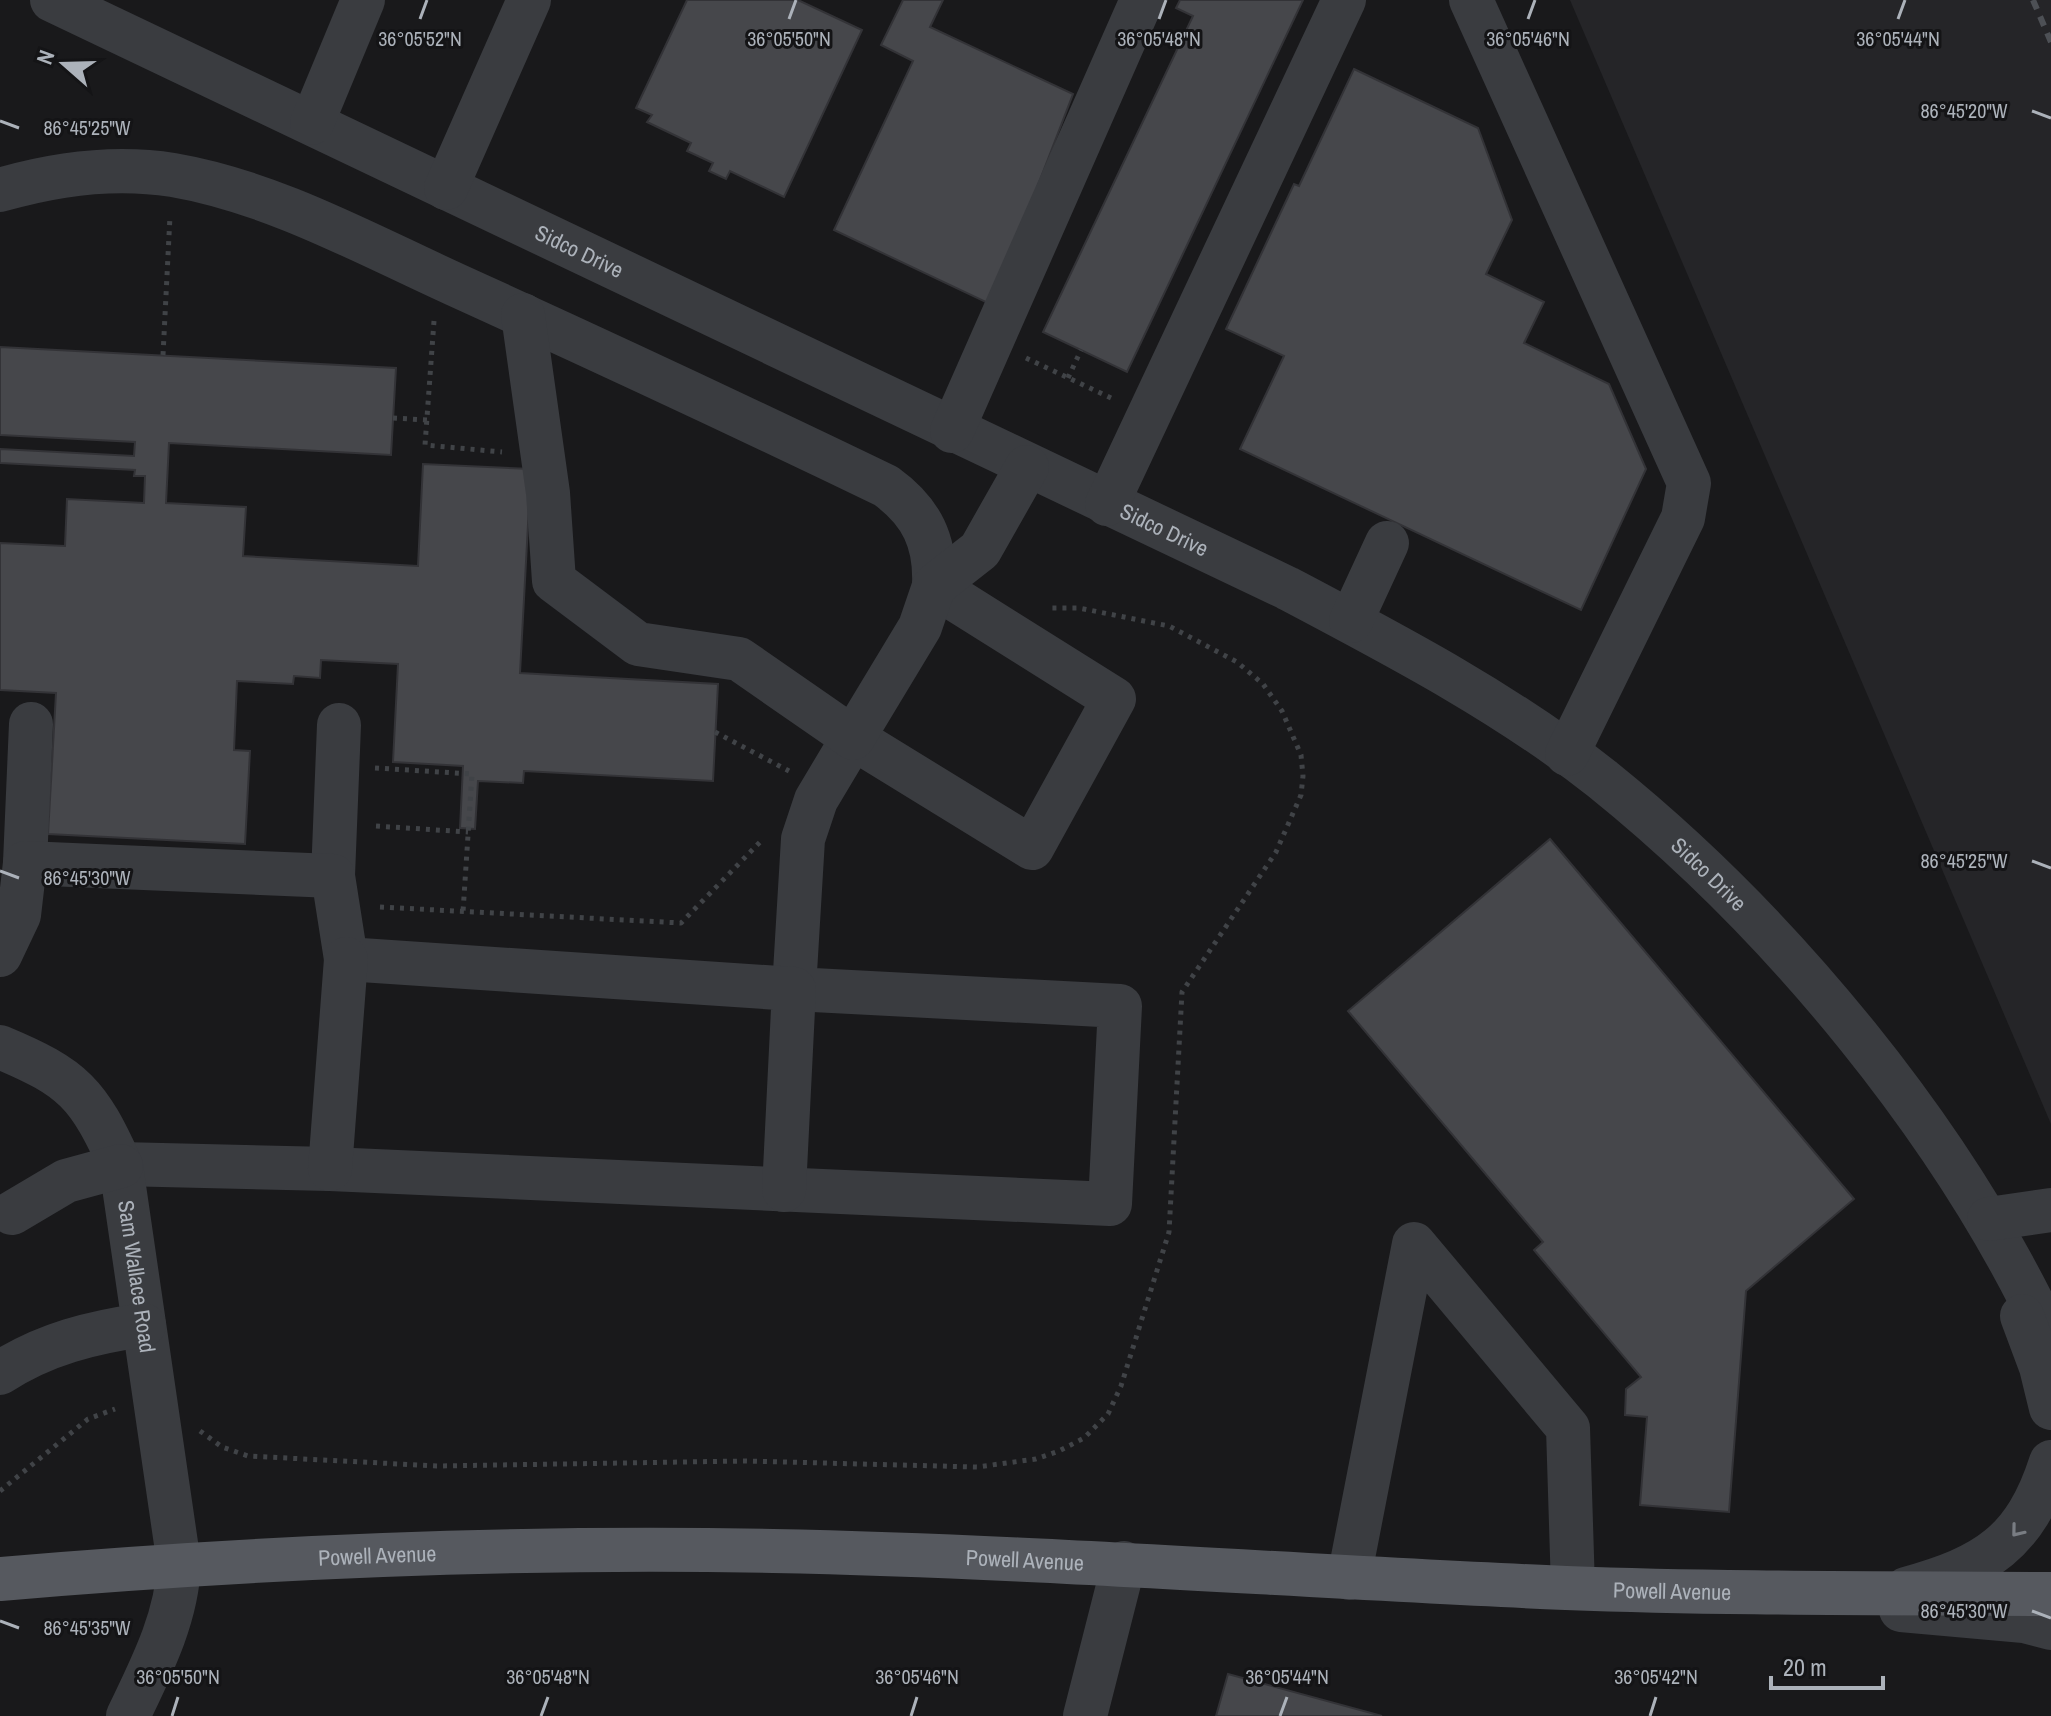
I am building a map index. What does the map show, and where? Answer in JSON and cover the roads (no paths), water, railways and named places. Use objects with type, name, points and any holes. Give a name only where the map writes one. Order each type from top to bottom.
[{"type":"main road","name":"Powell Avenue","points":[[0,1579],[179,1564],[408,1553],[755,1551],[1124,1563],[1349,1578],[1573,1588],[2051,1594]]},
{"type":"street","name":"Sidco Drive","points":[[52,0],[1351,621],[1484,698],[1567,754],[1662,831],[1760,928],[1841,1019],[1989,1219],[2051,1342]]},
{"type":"street","points":[[312,123],[363,0]]},
{"type":"street","points":[[446,188],[529,0]]},
{"type":"street","points":[[952,431],[1142,0]]},
{"type":"street","points":[[1107,504],[1344,0]]},
{"type":"street","points":[[1471,0],[1689,483],[1683,518],[1567,754]]},
{"type":"street","points":[[0,190],[97,172],[173,175],[217,185],[282,207],[523,315],[886,486],[907,501],[924,528],[935,561],[934,586],[920,627],[816,800],[803,839],[784,1190]]},
{"type":"street","points":[[523,315],[543,455],[554,581],[638,644],[739,659],[853,738],[1032,848],[1114,699],[934,586]]},
{"type":"street","points":[[934,586],[980,550],[1027,467]]},
{"type":"street","points":[[1351,621],[1387,543]]},
{"type":"street","points":[[0,955],[19,915],[25,863],[31,724]]},
{"type":"street","points":[[330,1169],[346,959],[336,893],[339,725]]},
{"type":"street","points":[[25,863],[336,893]]},
{"type":"street","points":[[12,1213],[66,1181],[120,1165],[330,1169],[1110,1204],[1120,1006],[794,989],[346,959]]},
{"type":"street","name":"Sam Wallace Road","points":[[7,1059],[69,1082],[93,1110],[120,1165],[179,1564],[178,1586],[168,1625],[128,1716]]},
{"type":"street","points":[[1954,1169],[2031,1336],[2051,1408]]},
{"type":"street","points":[[1989,1219],[2051,1210]]},
{"type":"street","points":[[1349,1578],[1414,1244],[1568,1428],[1573,1588]]},
{"type":"street","points":[[0,1373],[24,1358],[74,1338],[144,1325]]},
{"type":"street","points":[[1894,1593],[1964,1571],[2007,1543],[2036,1505],[2051,1462]]},
{"type":"street","points":[[1085,1716],[1124,1563]]},
{"type":"street","points":[[1703,1590],[2024,1621],[2051,1628]]},
{"type":"railway","points":[[2033,0],[2051,42]]}]
